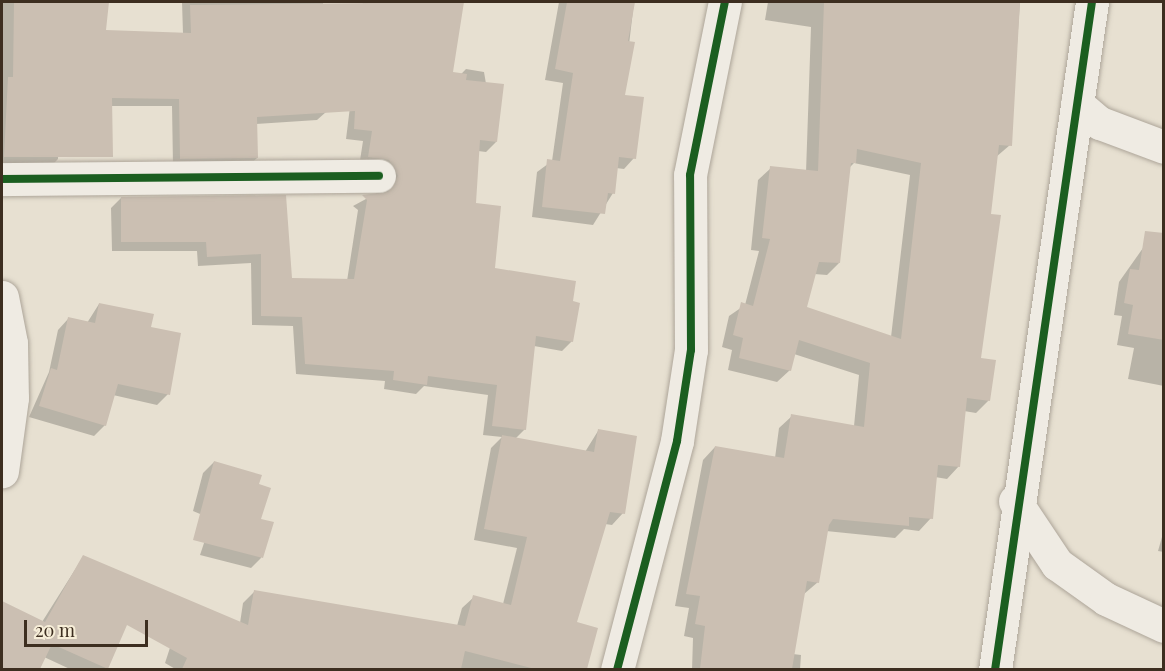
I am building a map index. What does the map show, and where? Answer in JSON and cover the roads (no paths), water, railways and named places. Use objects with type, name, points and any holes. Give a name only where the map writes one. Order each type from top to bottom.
[{"type":"street","points":[[617,669],[679,430],[691,350],[690,176],[725,2]]},
{"type":"street","points":[[995,669],[1016,501],[1092,2]]},
{"type":"street","points":[[1077,104],[1100,123],[1164,147]]},
{"type":"street","points":[[2,179],[379,176]]},
{"type":"street","points":[[2,297],[11,343],[12,398],[2,471]]},
{"type":"street","points":[[1016,501],[1057,564],[1106,598],[1164,626]]}]
